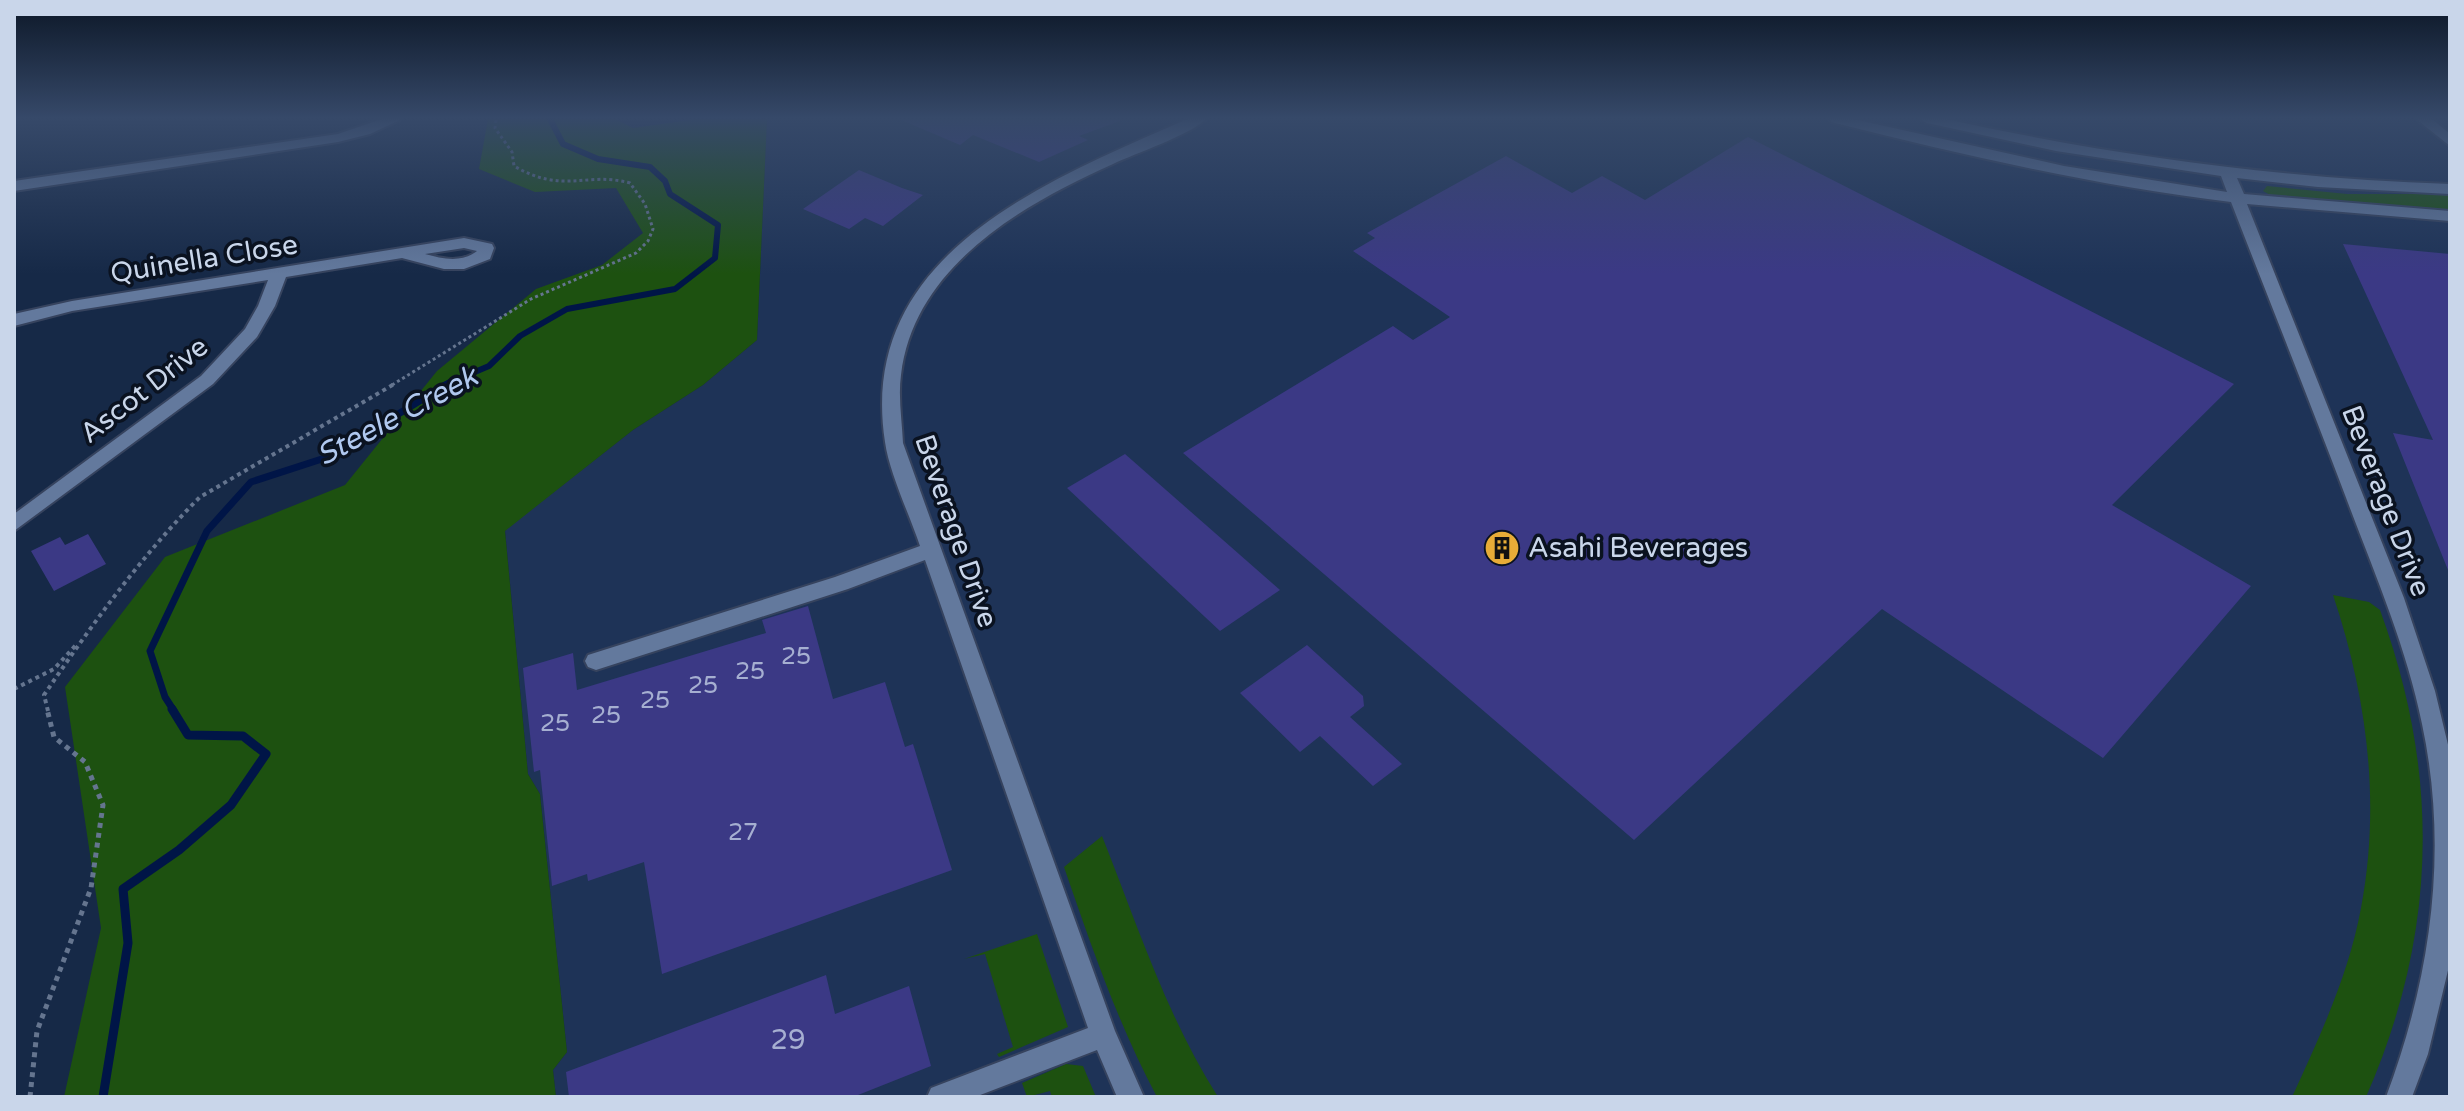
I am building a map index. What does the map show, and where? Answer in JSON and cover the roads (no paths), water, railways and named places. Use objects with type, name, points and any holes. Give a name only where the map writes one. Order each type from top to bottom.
[{"type":"street","points":[[14,186],[116,171]]},
{"type":"street","name":"Beverage Drive","points":[[1088,171],[1037,195],[994,221],[956,253],[915,303],[894,352],[889,412],[894,443],[931,550],[1103,1035],[1131,1097]]},
{"type":"street","points":[[2065,171],[2238,198],[2450,216]]},
{"type":"street","points":[[2219,171],[2358,185],[2450,189]]},
{"type":"street","name":"Beverage Drive","points":[[2227,172],[2398,607],[2434,726],[2446,850],[2444,914],[2427,1014],[2399,1097]]},
{"type":"street","name":"Quinella Close","points":[[14,320],[72,306],[402,253]]},
{"type":"street","name":"Ascot Drive","points":[[14,524],[207,380],[231,358],[249,339],[265,314],[278,275]]},
{"type":"street","points":[[596,661],[841,583],[931,550]]},
{"type":"street","points":[[940,1097],[1103,1035]]},
{"type":"waterway","name":"Steele Creek","points":[[444,385],[489,366],[520,336],[567,309],[675,289],[715,258],[718,225],[670,194],[665,181],[654,171]]},
{"type":"waterway","name":"Steele Creek","points":[[174,711],[165,697],[150,651],[207,531],[251,482],[328,457],[449,383]]},
{"type":"waterway","name":"Steele Creek","points":[[103,1097],[128,943],[123,889],[179,850],[231,805],[266,754],[243,736],[188,735],[172,709]]},
{"type":"place","name":"Asahi Beverages","points":[[1502,548]]}]
